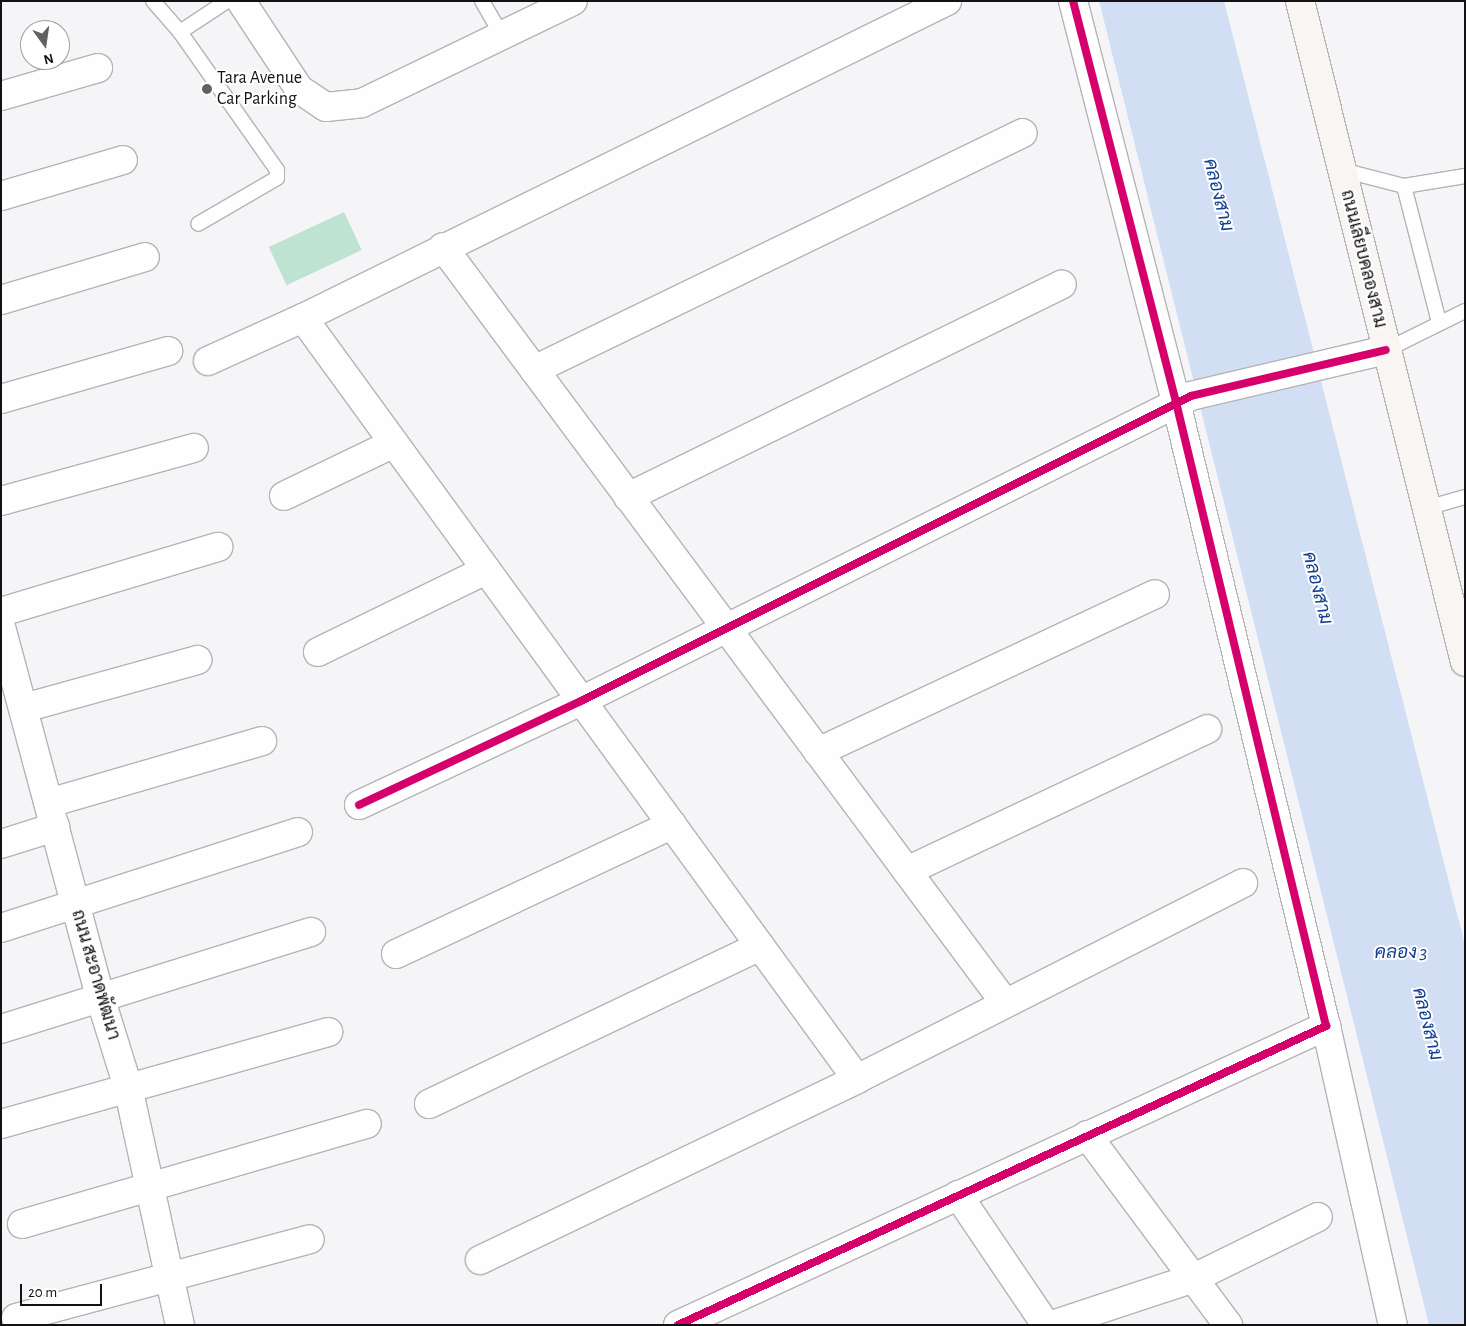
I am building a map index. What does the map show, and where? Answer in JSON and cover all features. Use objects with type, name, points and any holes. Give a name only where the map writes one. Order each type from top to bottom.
[{"type":"main road","name":"ถนนเลียบคลองสาม","points":[[1300,1],[1465,662]]},
{"type":"street","points":[[241,1],[299,89],[326,107],[362,103],[573,1]]},
{"type":"street","points":[[208,361],[303,318],[443,247],[947,1]]},
{"type":"street","points":[[1073,1],[1183,399],[1393,1325]]},
{"type":"street","points":[[1,96],[98,68]]},
{"type":"street","points":[[534,370],[1023,133]]},
{"type":"street","points":[[1,196],[123,160]]},
{"type":"street","points":[[443,247],[1004,1002]]},
{"type":"street","points":[[1,300],[145,257]]},
{"type":"street","points":[[628,498],[1062,284]]},
{"type":"street","points":[[303,318],[857,1078]]},
{"type":"street","points":[[359,805],[581,701],[1183,399],[1386,350]]},
{"type":"street","points":[[1,399],[168,351]]},
{"type":"street","points":[[284,496],[394,443]]},
{"type":"street","points":[[1,501],[194,448]]},
{"type":"street","points":[[1,612],[218,547]]},
{"type":"street","points":[[318,652],[486,570]]},
{"type":"street","points":[[818,752],[1155,594]]},
{"type":"street","name":"ถนน สะอาดพัฒนา","points":[[1,627],[24,708],[74,904],[128,1087],[180,1325]]},
{"type":"street","points":[[24,708],[197,660]]},
{"type":"street","points":[[907,871],[1207,729]]},
{"type":"street","points":[[1,844],[52,815],[262,741]]},
{"type":"street","points":[[396,954],[672,825]]},
{"type":"street","points":[[1,928],[298,832]]},
{"type":"street","points":[[480,1260],[857,1078],[1004,1002],[1243,883]]},
{"type":"street","points":[[1,1029],[311,932]]},
{"type":"street","points":[[428,1104],[760,946]]},
{"type":"street","points":[[678,1325],[1326,1026]]},
{"type":"street","points":[[1,1124],[328,1032]]},
{"type":"street","points":[[22,1224],[367,1124]]},
{"type":"street","points":[[1086,1136],[1228,1325]]},
{"type":"street","points":[[958,1195],[1046,1325]]},
{"type":"street","points":[[1052,1325],[1194,1278],[1318,1217]]},
{"type":"street","points":[[16,1318],[169,1275],[310,1239]]},
{"type":"lane","points":[[153,1],[180,32],[277,170],[277,178],[198,224]]},
{"type":"lane","points":[[180,32],[227,1]]},
{"type":"lane","points":[[482,1],[502,35]]},
{"type":"lane","points":[[1342,170],[1404,186],[1465,176]]},
{"type":"lane","points":[[1404,186],[1440,322]]},
{"type":"lane","points":[[1386,350],[1465,311]]},
{"type":"lane","points":[[1426,508],[1465,497]]},
{"type":"green space","points":[[344,212],[362,250],[287,285],[269,247]]},
{"type":"water","name":"คลอง 3","points":[[1099,1],[1224,1],[1465,945],[1465,1325],[1429,1325]]},
{"type":"cycle path","points":[[678,1325],[1326,1026],[1176,402],[1073,1]]},
{"type":"cycle path","points":[[359,805],[581,701],[1191,396],[1386,350]]},
{"type":"place","name":"Tara Avenue Car Parking","points":[[207,89]]},
{"type":"water label","name":"คลองสาม","points":[[1218,195]]},
{"type":"water label","name":"คลองสาม","points":[[1317,588]]},
{"type":"water label","name":"คลองสาม","points":[[1427,1024]]}]
